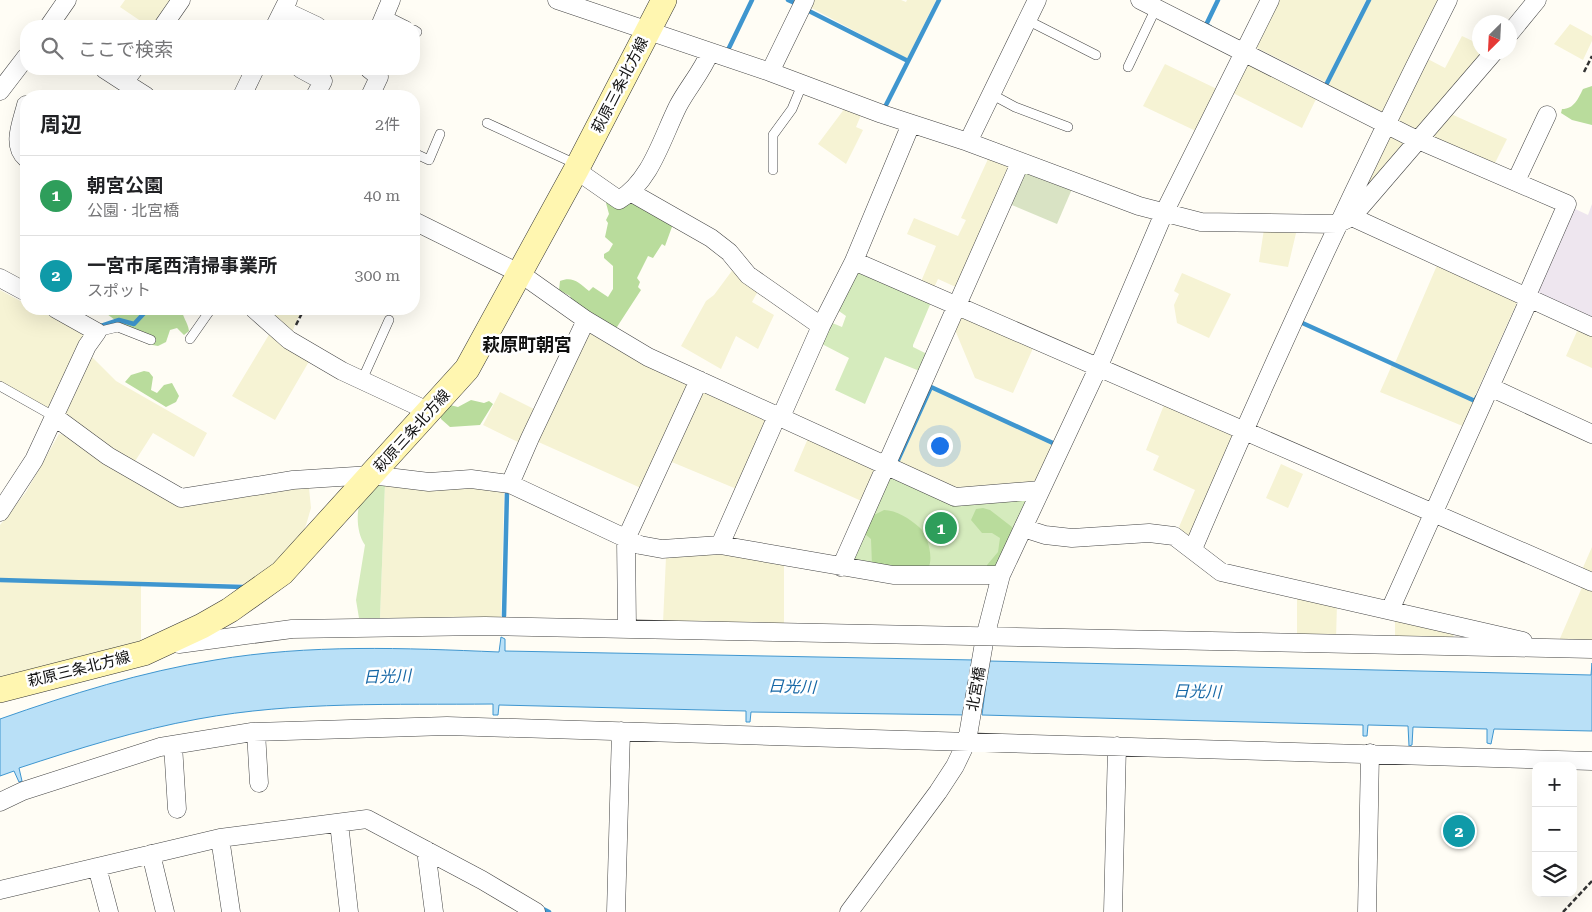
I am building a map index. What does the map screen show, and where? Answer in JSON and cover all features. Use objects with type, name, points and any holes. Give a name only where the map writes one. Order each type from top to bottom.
[{"type":"main road","name":"萩原三条北方線","points":[[0,690],[144,653],[202,626],[254,594],[282,573],[467,369],[578,168],[664,0]]},
{"type":"street","points":[[53,20],[67,0]]},
{"type":"street","points":[[167,20],[181,0]]},
{"type":"street","points":[[557,0],[770,72],[1164,213],[1201,222],[1345,220],[1592,327]]},
{"type":"street","points":[[770,72],[805,0]]},
{"type":"street","points":[[968,142],[1037,0]]},
{"type":"street","points":[[1140,0],[1385,124],[1567,204],[1490,387],[1390,610]]},
{"type":"street","name":"北宮橋","points":[[849,912],[938,792],[956,766],[968,741],[985,637],[1001,575],[1098,368],[1164,213],[1270,0]]},
{"type":"street","points":[[1194,549],[1243,432],[1345,220],[1385,124],[1448,0]]},
{"type":"street","points":[[1517,25],[1538,0]]},
{"type":"street","points":[[278,20],[286,5],[309,20]]},
{"type":"street","points":[[578,168],[619,200],[632,193],[658,152],[679,105],[704,66],[710,52]]},
{"type":"street","points":[[1345,220],[1420,140],[1487,60]]},
{"type":"street","points":[[20,64],[1,86],[20,100]]},
{"type":"street","points":[[129,75],[141,90]]},
{"type":"street","points":[[245,90],[252,75]]},
{"type":"street","points":[[312,75],[323,81],[318,90]]},
{"type":"street","points":[[373,90],[379,77],[376,75]]},
{"type":"street","points":[[1516,181],[1547,115]]},
{"type":"street","points":[[720,545],[777,416],[784,410],[820,326],[854,261],[912,124]]},
{"type":"street","points":[[20,131],[17,144],[20,152]]},
{"type":"street","points":[[841,566],[888,465],[1020,163]]},
{"type":"street","points":[[632,193],[711,238],[730,252],[748,275],[820,326]]},
{"type":"street","points":[[420,224],[521,274],[586,320],[648,357],[955,497],[1041,490]]},
{"type":"street","points":[[854,261],[1243,432],[1592,582]]},
{"type":"street","points":[[0,278],[20,289]]},
{"type":"street","points":[[0,512],[34,460],[87,346],[97,332],[67,315]]},
{"type":"street","points":[[261,315],[289,340],[342,371],[428,411]]},
{"type":"street","points":[[510,484],[586,320]]},
{"type":"street","points":[[627,628],[626,538],[699,380]]},
{"type":"street","points":[[1490,387],[1592,434]]},
{"type":"street","points":[[55,417],[108,456],[181,498],[293,480],[371,476],[429,482],[471,479],[510,484],[640,545],[662,549],[720,545],[893,575],[1001,575]]},
{"type":"street","points":[[1023,528],[1045,535],[1072,538],[1163,534],[1174,536],[1194,549],[1210,566],[1221,572],[1527,641],[1534,648]]},
{"type":"street","points":[[144,653],[185,642],[292,629],[485,626],[1592,649]]},
{"type":"street","points":[[0,802],[23,791],[173,745],[256,732],[446,726],[1592,761]]},
{"type":"street","points":[[616,912],[621,731]]},
{"type":"street","points":[[256,732],[259,783]]},
{"type":"street","points":[[173,745],[177,809]]},
{"type":"street","points":[[1113,912],[1117,746]]},
{"type":"street","points":[[1367,912],[1370,753]]},
{"type":"street","points":[[0,890],[220,838],[367,819],[536,912]]},
{"type":"street","points":[[338,823],[349,912]]},
{"type":"street","points":[[220,838],[231,912]]},
{"type":"street","points":[[426,850],[434,912]]},
{"type":"street","points":[[151,854],[165,912]]},
{"type":"street","points":[[97,867],[109,912]]},
{"type":"street","points":[[862,894],[862,912]]},
{"type":"lane","points":[[1128,67],[1156,8]]},
{"type":"lane","points":[[1027,20],[1096,55]]},
{"type":"lane","points":[[773,170],[773,135],[792,109],[802,85]]},
{"type":"lane","points":[[991,94],[1014,107],[1068,127]]},
{"type":"lane","points":[[487,123],[578,168]]},
{"type":"lane","points":[[420,155],[429,160],[440,134]]},
{"type":"lane","points":[[190,339],[207,315]]},
{"type":"lane","points":[[362,380],[389,320]]},
{"type":"lane","points":[[97,332],[118,327],[151,340]]},
{"type":"lane","points":[[0,386],[55,417]]},
{"type":"path","points":[[1584,72],[1592,56]]},
{"type":"path","points":[[1563,912],[1592,881]]},
{"type":"shaded area","points":[[125,0],[173,0],[159,20],[139,20],[120,7]]},
{"type":"shaded area","points":[[809,0],[901,0],[906,2],[907,0],[936,0],[907,59],[806,5]]},
{"type":"shaded area","points":[[1278,0],[1366,0],[1325,82],[1255,47]]},
{"type":"shaded area","points":[[1371,0],[1443,0],[1384,115],[1327,85]]},
{"type":"shaded area","points":[[1570,24],[1592,36],[1592,41],[1583,60],[1554,44]]},
{"type":"shaded area","points":[[1462,36],[1472,41],[1472,60],[1478,60],[1416,132],[1393,119],[1424,57],[1445,68]]},
{"type":"shaded area","points":[[1247,60],[1318,95],[1302,128],[1231,92]]},
{"type":"shaded area","points":[[1165,64],[1219,90],[1198,132],[1143,106]]},
{"type":"shaded area","points":[[845,108],[861,115],[856,127],[863,130],[846,164],[818,144]]},
{"type":"shaded area","points":[[1451,114],[1507,139],[1494,165],[1435,139],[1434,134]]},
{"type":"shaded area","points":[[1385,130],[1410,142],[1351,209]]},
{"type":"shaded area","points":[[988,159],[1009,167],[958,288],[938,279],[933,290],[920,284],[936,246],[907,234],[914,218],[958,236],[966,220],[961,218]]},
{"type":"shaded area","points":[[1592,204],[1592,321],[1533,293],[1571,207],[1588,215]]},
{"type":"shaded area","points":[[1264,229],[1297,229],[1288,267],[1259,262]]},
{"type":"shaded area","points":[[1438,263],[1519,298],[1474,398],[1395,363]]},
{"type":"shaded area","points":[[734,268],[758,291],[752,302],[774,315],[758,349],[736,336],[721,369],[681,346],[706,301],[714,295]]},
{"type":"shaded area","points":[[1182,273],[1231,294],[1209,338],[1177,323],[1174,305],[1179,294],[1174,291]]},
{"type":"shaded area","points":[[0,290],[20,301],[20,315],[48,315],[88,336],[49,409],[0,382]]},
{"type":"shaded area","points":[[959,312],[1034,346],[1013,393],[975,378],[953,325]]},
{"type":"shaded area","points":[[271,315],[299,315],[292,332]]},
{"type":"shaded area","points":[[587,324],[691,383],[643,489],[534,440]]},
{"type":"shaded area","points":[[1578,329],[1592,336],[1592,368],[1566,356]]},
{"type":"shaded area","points":[[270,333],[311,358],[275,420],[232,396]]},
{"type":"shaded area","points":[[90,355],[116,381],[207,433],[194,457],[153,433],[132,466],[64,416]]},
{"type":"shaded area","points":[[1392,365],[1476,403],[1465,427],[1380,392]]},
{"type":"shaded area","points":[[699,387],[772,419],[739,490],[667,460]]},
{"type":"shaded area","points":[[931,389],[1055,445],[1039,479],[1030,486],[960,493],[898,465]]},
{"type":"shaded area","points":[[500,392],[538,411],[522,444],[483,425]]},
{"type":"shaded area","points":[[1164,405],[1235,436],[1191,541],[1179,527],[1195,490],[1153,470],[1159,456],[1146,450]]},
{"type":"shaded area","points":[[59,434],[66,435],[188,505],[266,490],[309,488],[311,508],[306,525],[300,538],[264,573],[248,584],[0,580],[0,525],[26,492]]},
{"type":"shaded area","points":[[809,436],[877,467],[866,503],[794,471]]},
{"type":"shaded area","points":[[1281,464],[1303,474],[1288,508],[1266,498]]},
{"type":"shaded area","points":[[385,484],[464,484],[504,492],[501,620],[380,618]]},
{"type":"shaded area","points":[[1592,547],[1592,577],[1581,572]]},
{"type":"shaded area","points":[[709,551],[784,563],[784,625],[663,623],[666,557]]},
{"type":"shaded area","points":[[0,582],[141,585],[141,644],[0,685]]},
{"type":"shaded area","points":[[1583,585],[1592,589],[1592,643],[1558,643]]},
{"type":"shaded area","points":[[1297,596],[1337,604],[1336,639],[1297,638]]},
{"type":"shaded area","points":[[1395,617],[1453,631],[1454,641],[1395,639]]},
{"type":"green space","points":[[1592,86],[1592,125],[1572,120],[1561,113],[1562,109],[1566,109],[1575,103],[1583,89]]},
{"type":"green space","points":[[1025,172],[1072,189],[1057,224],[1007,203]]},
{"type":"green space","points":[[633,197],[673,224],[665,246],[662,244],[653,258],[648,256],[637,278],[640,282],[638,287],[641,290],[615,330],[574,305],[570,296],[559,290],[560,281],[572,280],[589,291],[593,287],[608,297],[613,289],[613,266],[604,258],[604,254],[609,251],[613,244],[605,237],[608,223],[606,220],[609,214],[606,203],[611,199]]},
{"type":"green space","points":[[855,270],[932,300],[913,345],[913,347],[929,355],[922,372],[885,357],[865,404],[835,390],[849,358],[820,343],[830,322],[842,327],[846,316],[836,309]]},
{"type":"green space","points":[[108,315],[183,315],[189,331],[184,335],[177,328],[170,330],[166,342],[158,346],[147,344],[147,336],[119,323]]},
{"type":"green space","points":[[144,371],[149,372],[153,377],[151,390],[157,393],[164,385],[172,383],[179,396],[176,402],[166,407],[125,382],[131,375]]},
{"type":"green space","points":[[471,400],[484,403],[489,401],[493,404],[480,425],[450,427],[441,419],[440,414],[446,404],[458,407]]},
{"type":"green space","points":[[888,468],[956,500],[1036,494],[999,571],[853,562],[849,556]]},
{"type":"green space","points":[[372,484],[385,484],[380,618],[359,618],[356,600],[365,545],[359,530],[358,512],[361,499]]},
{"type":"green space","points":[[976,509],[990,510],[1012,527],[1013,531],[996,568],[987,567],[987,565],[998,552],[1000,538],[992,533],[982,533],[971,520]]},
{"type":"green space","points":[[884,510],[903,516],[922,530],[930,553],[928,568],[893,570],[872,565],[871,539],[865,534],[872,516]]},
{"type":"water","name":"日光川","points":[[501,637],[505,639],[505,651],[975,660],[967,715],[751,712],[750,722],[746,722],[746,711],[499,705],[498,715],[493,715],[493,704],[382,704],[271,709],[175,723],[107,740],[19,768],[22,781],[19,782],[14,771],[0,776],[0,719],[106,685],[187,665],[286,651],[321,649],[428,649],[499,652]]},
{"type":"water","name":"日光川","points":[[989,661],[1591,675],[1592,663],[1592,731],[1494,729],[1491,744],[1487,743],[1487,729],[1413,727],[1412,745],[1409,746],[1408,726],[1368,725],[1367,736],[1363,736],[1363,725],[982,715]]},
{"type":"waterway","points":[[728,50],[752,0]]},
{"type":"waterway","points":[[788,0],[797,4]]},
{"type":"waterway","points":[[885,107],[939,0]]},
{"type":"waterway","points":[[1210,27],[1206,25],[1218,0]]},
{"type":"waterway","points":[[1325,87],[1369,0]]},
{"type":"waterway","points":[[807,10],[908,61]]},
{"type":"waterway","points":[[98,327],[119,320],[134,324],[142,315]]},
{"type":"waterway","points":[[1298,321],[1475,401],[1477,397]]},
{"type":"waterway","points":[[898,460],[931,387],[1055,444]]},
{"type":"waterway","points":[[504,490],[507,491],[504,616]]},
{"type":"waterway","points":[[0,580],[244,587]]},
{"type":"waterway","points":[[539,907],[549,912]]},
{"type":"place","name":"朝宮公園","points":[[941,528]]},
{"type":"place","name":"一宮市尾西清掃事業所","points":[[1459,831]]},
{"type":"district","name":"萩原町朝宮","points":[[527,345]]}]
